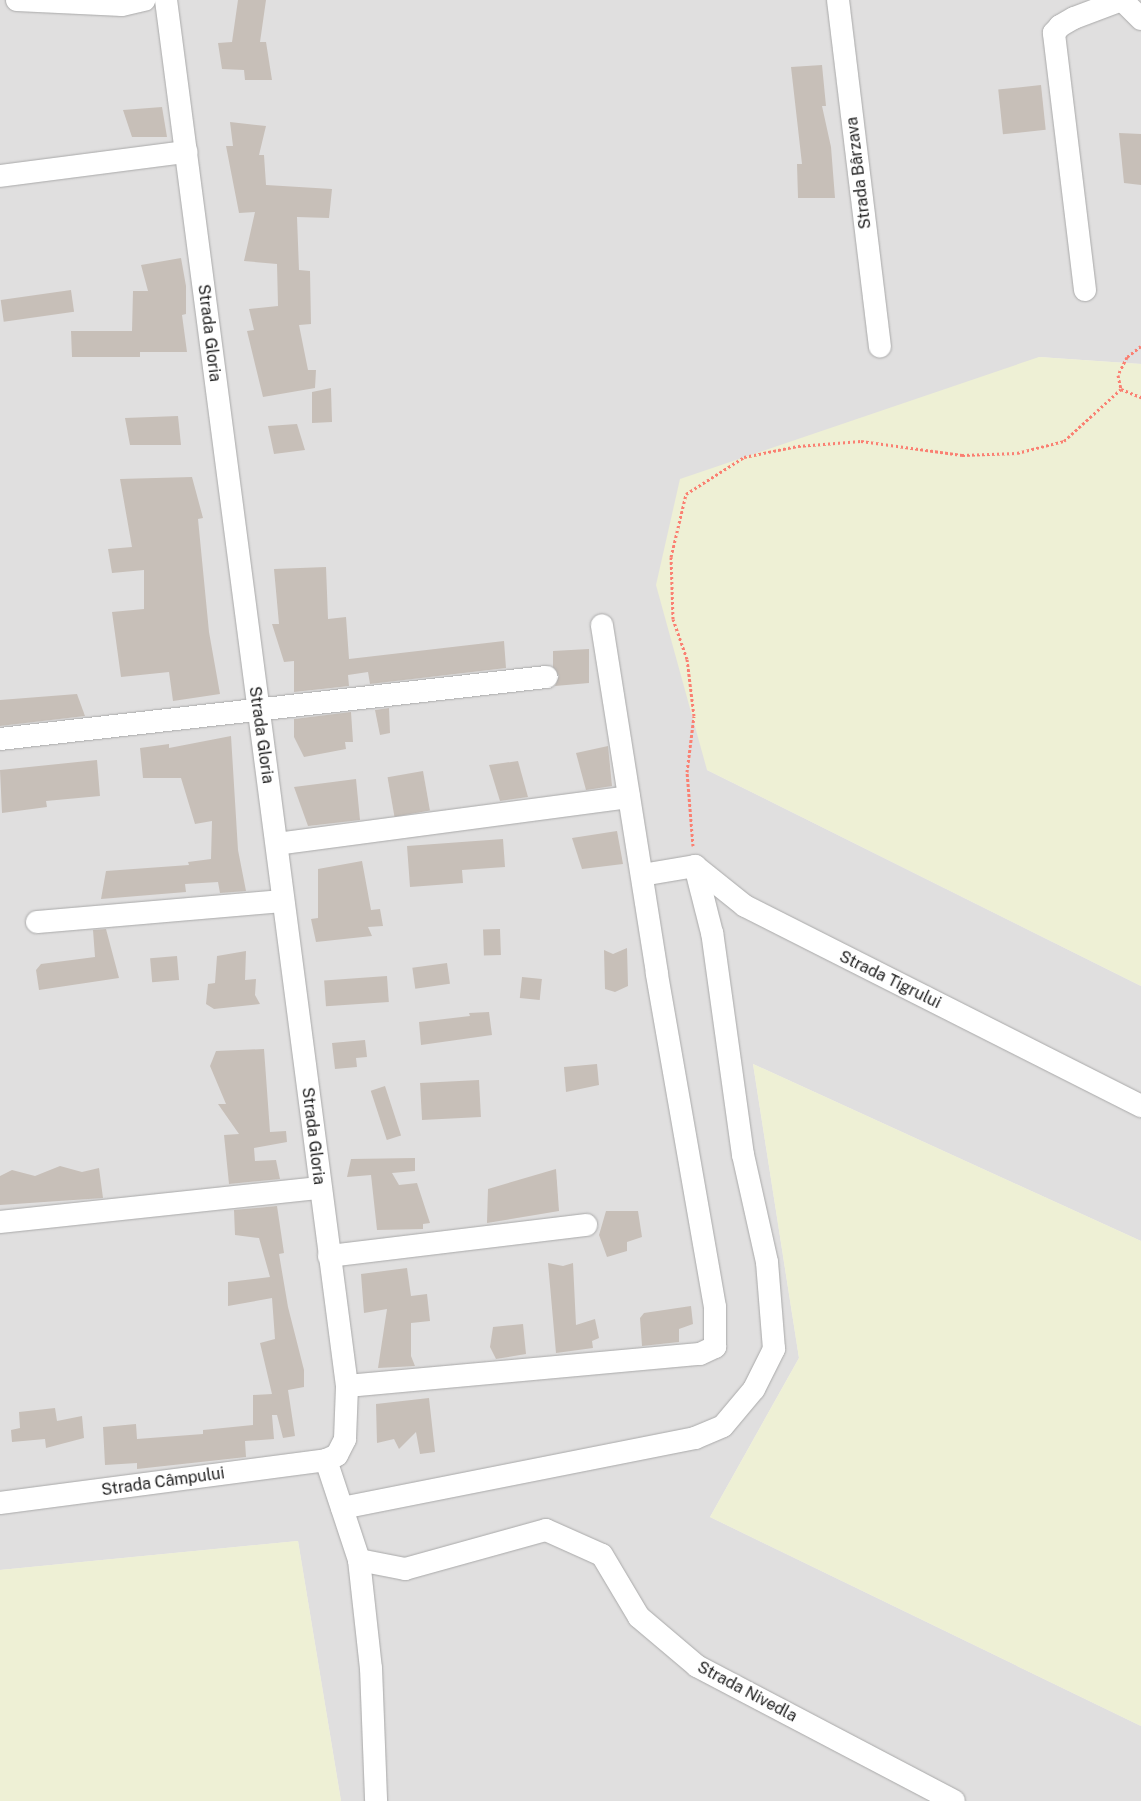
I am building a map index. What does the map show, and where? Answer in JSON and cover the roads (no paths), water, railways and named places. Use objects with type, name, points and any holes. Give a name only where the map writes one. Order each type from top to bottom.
[{"type":"street","points":[[17,0],[122,5],[144,0]]},
{"type":"street","name":"Strada Gloria","points":[[166,0],[257,710],[347,1386],[343,1447],[337,1455],[326,1460]]},
{"type":"street","name":"Strada Bârzava","points":[[838,0],[880,346]]},
{"type":"street","points":[[1085,290],[1053,42],[1060,26],[1122,0],[1141,19]]},
{"type":"street","points":[[0,176],[186,152]]},
{"type":"street","points":[[347,1386],[700,1354],[715,1348],[715,1307],[602,625]]},
{"type":"street","points":[[0,739],[546,676]]},
{"type":"street","points":[[276,844],[629,797]]},
{"type":"street","points":[[342,1508],[695,1438],[724,1426],[754,1389],[774,1349],[767,1262],[743,1155],[712,934],[696,866],[642,875]]},
{"type":"street","name":"Strada Tigrului","points":[[696,866],[745,906],[1141,1106]]},
{"type":"street","points":[[37,922],[283,901]]},
{"type":"street","points":[[0,1222],[320,1188]]},
{"type":"street","points":[[329,1256],[586,1225]]},
{"type":"street","points":[[326,1460],[359,1560],[371,1668],[376,1801]]},
{"type":"street","name":"Strada Câmpului","points":[[0,1503],[326,1460]]},
{"type":"street","name":"Strada Nivedla","points":[[359,1560],[405,1569],[546,1530],[602,1555],[640,1617],[697,1666],[954,1801]]}]
